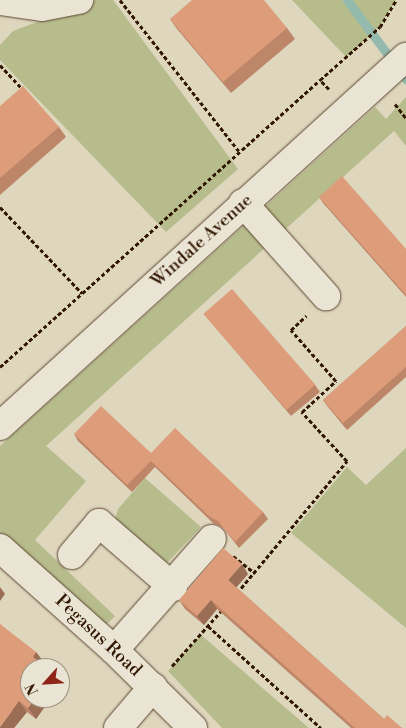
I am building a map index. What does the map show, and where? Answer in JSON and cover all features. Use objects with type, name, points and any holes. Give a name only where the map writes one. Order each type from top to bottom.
[{"type":"street","points":[[0,1],[42,7],[79,0]]},
{"type":"street","name":"Windale Avenue","points":[[0,426],[243,203],[406,57]]},
{"type":"street","points":[[243,203],[326,296]]},
{"type":"street","points":[[72,555],[99,523],[173,587]]},
{"type":"street","points":[[114,650],[173,587],[212,539]]},
{"type":"street","name":"Pegasus Road","points":[[0,548],[114,650],[193,728]]},
{"type":"street","points":[[118,728],[153,687]]},
{"type":"path","points":[[120,0],[239,151]]},
{"type":"path","points":[[346,57],[380,27],[396,0]]},
{"type":"path","points":[[0,65],[26,93]]},
{"type":"path","points":[[0,367],[320,80]]},
{"type":"path","points":[[0,207],[82,293]]},
{"type":"path","points":[[153,687],[208,626],[347,461],[302,412],[336,380],[291,330],[326,296]]},
{"type":"path","points":[[208,626],[321,728]]},
{"type":"green space","points":[[96,0],[113,0],[238,169],[166,232],[0,60],[0,45],[13,31]]},
{"type":"green space","points":[[292,0],[396,0],[380,27],[346,57]]},
{"type":"green space","points":[[406,97],[406,146],[394,131],[46,446],[86,481],[35,540],[115,616],[105,626],[0,534],[0,446],[375,107],[386,119]]},
{"type":"green space","points":[[406,448],[406,628],[291,533],[347,467],[366,485]]},
{"type":"green space","points":[[145,478],[201,527],[163,567],[114,524],[118,509]]},
{"type":"green space","points":[[201,635],[309,728],[222,728],[168,671]]},
{"type":"building","points":[[192,0],[264,0],[287,28],[223,82],[170,19]]},
{"type":"building","points":[[23,86],[59,127],[0,178],[0,106]]},
{"type":"building","points":[[342,176],[406,249],[406,295],[319,197]]},
{"type":"building","points":[[232,289],[315,385],[287,410],[203,314]]},
{"type":"building","points":[[406,326],[406,367],[343,423],[323,400]]},
{"type":"building","points":[[101,406],[151,453],[175,428],[263,512],[235,542],[218,521],[210,517],[151,461],[127,485],[74,434]]},
{"type":"building","points":[[223,548],[242,564],[228,580],[384,719],[387,715],[402,728],[355,728],[211,600],[197,616],[179,600]]},
{"type":"building","points":[[0,624],[36,652],[34,658],[20,658],[20,702],[0,727]]},
{"type":"waterway","points":[[347,0],[406,79]]}]
